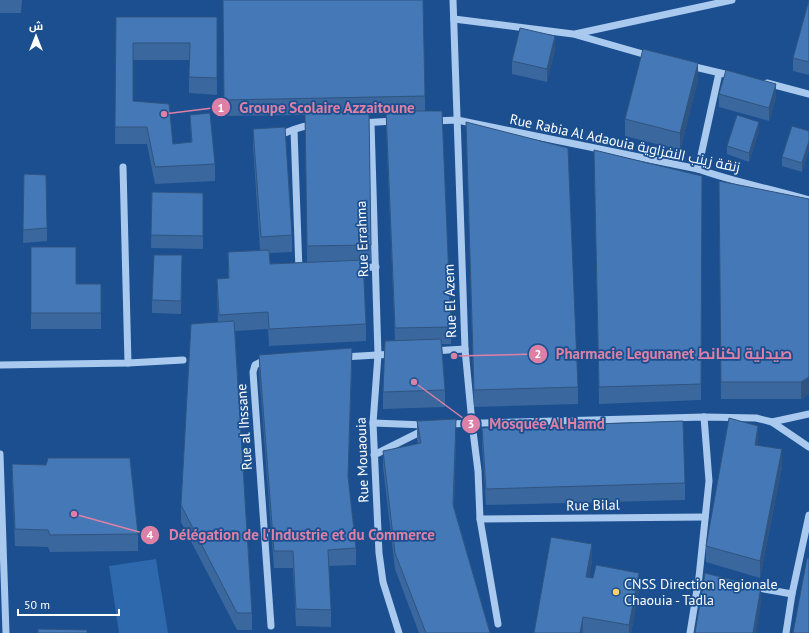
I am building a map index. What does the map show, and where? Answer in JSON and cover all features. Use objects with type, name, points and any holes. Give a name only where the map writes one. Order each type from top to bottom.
[{"type":"street","name":"Rue El Azem","points":[[452,0],[454,19],[465,348],[478,471],[480,519],[498,624]]},
{"type":"street","points":[[572,34],[706,2],[732,0]]},
{"type":"street","points":[[454,19],[572,34],[659,58]]},
{"type":"street","points":[[681,64],[741,78]]},
{"type":"street","points":[[698,169],[719,73]]},
{"type":"street","points":[[763,83],[809,94]]},
{"type":"street","name":"Rue Rabia Al Adaouia زنقة زينب النفزاوية","points":[[426,121],[457,120],[698,169],[715,175],[809,200]]},
{"type":"street","points":[[356,124],[403,121]]},
{"type":"street","name":"Rue Errahma","points":[[371,123],[378,355]]},
{"type":"street","points":[[272,137],[294,130],[301,126],[318,124]]},
{"type":"street","points":[[294,130],[299,270]]},
{"type":"street","points":[[123,167],[128,363]]},
{"type":"street","points":[[345,269],[376,268]]},
{"type":"street","points":[[426,351],[465,348]]},
{"type":"street","points":[[339,357],[402,353]]},
{"type":"street","name":"Rue Mouaouia","points":[[378,355],[373,424],[379,553],[383,582],[400,633]]},
{"type":"street","points":[[0,365],[128,363],[183,360]]},
{"type":"street","name":"Rue al Ihssane","points":[[271,626],[253,372],[255,365],[261,362],[276,361]]},
{"type":"street","points":[[772,422],[809,414]]},
{"type":"street","points":[[690,633],[699,577],[708,480],[704,417]]},
{"type":"street","points":[[442,425],[704,417],[756,418],[772,422],[809,447]]},
{"type":"street","points":[[373,424],[435,425],[374,455]]},
{"type":"street","points":[[0,454],[6,633]]},
{"type":"street","points":[[786,633],[792,594],[809,516]]},
{"type":"street","name":"Rue Bilal","points":[[480,519],[705,517]]},
{"type":"street","points":[[699,577],[707,578]]},
{"type":"street","points":[[746,585],[792,594]]},
{"type":"shaded area","points":[[156,559],[168,633],[119,633],[109,566]]},
{"type":"building","points":[[223,0],[423,0],[425,96],[224,100]]},
{"type":"building","points":[[809,0],[809,62],[793,58]]},
{"type":"building","points":[[116,17],[217,17],[217,78],[189,77],[190,43],[133,43],[133,101],[169,104],[173,144],[192,142],[190,115],[210,113],[215,164],[155,167],[147,127],[115,127]]},
{"type":"building","points":[[520,28],[555,36],[547,69],[512,61]]},
{"type":"building","points":[[643,49],[698,63],[680,133],[625,119]]},
{"type":"building","points":[[726,70],[776,84],[769,108],[719,94]]},
{"type":"building","points":[[386,111],[442,111],[451,327],[395,328]]},
{"type":"building","points":[[369,112],[371,245],[307,246],[305,113]]},
{"type":"building","points":[[737,115],[759,122],[749,153],[727,146]]},
{"type":"building","points":[[466,122],[568,148],[578,387],[474,390]]},
{"type":"building","points":[[792,126],[809,131],[809,141],[802,163],[782,157]]},
{"type":"building","points":[[285,127],[292,235],[261,237],[253,129]]},
{"type":"building","points":[[594,150],[702,176],[701,384],[599,387]]},
{"type":"building","points":[[24,174],[46,175],[47,228],[23,230]]},
{"type":"building","points":[[719,181],[809,199],[809,377],[801,382],[721,382]]},
{"type":"building","points":[[152,192],[203,193],[203,236],[151,235]]},
{"type":"building","points":[[31,247],[76,247],[76,284],[101,284],[101,313],[31,313]]},
{"type":"building","points":[[269,250],[270,264],[363,260],[366,324],[269,329],[268,312],[219,315],[217,279],[229,278],[228,252]]},
{"type":"building","points":[[154,255],[182,255],[181,301],[152,300]]},
{"type":"building","points":[[234,321],[252,613],[237,613],[181,505],[191,324]]},
{"type":"building","points":[[441,339],[445,390],[383,392],[385,341]]},
{"type":"building","points":[[352,348],[348,476],[356,548],[328,550],[331,610],[296,609],[293,551],[274,551],[259,355]]},
{"type":"building","points":[[729,418],[758,426],[755,445],[782,449],[760,561],[706,546]]},
{"type":"building","points":[[456,419],[453,505],[490,633],[426,633],[395,553],[383,451],[421,443],[417,421]]},
{"type":"building","points":[[683,421],[685,483],[486,489],[482,428]]},
{"type":"building","points":[[48,458],[130,458],[138,534],[50,535],[48,530],[15,529],[12,464],[46,465]]},
{"type":"building","name":"CNSS Direction Regionale Chaouia - Tadla","points":[[551,537],[592,544],[586,577],[593,578],[596,565],[639,573],[629,625],[583,617],[580,633],[534,633]]},
{"type":"building","points":[[807,558],[809,558],[809,633],[793,633]]},
{"type":"building","points":[[705,573],[761,587],[753,633],[695,633]]},
{"type":"building","points":[[38,629],[87,630],[87,633],[38,633]]},
{"type":"place","name":"Groupe Scolaire Azzaitoune","points":[[164,114]]},
{"type":"place","name":"Pharmacie Legunanet صيدلية لكنانط","points":[[454,356]]},
{"type":"place","name":"Mosquée Al Hamd","points":[[414,382]]},
{"type":"place","name":"Délégation de l'Industrie et du Commerce","points":[[74,514]]},
{"type":"place","name":"CNSS Direction Regionale Chaouia - Tadla","points":[[616,592]]}]
